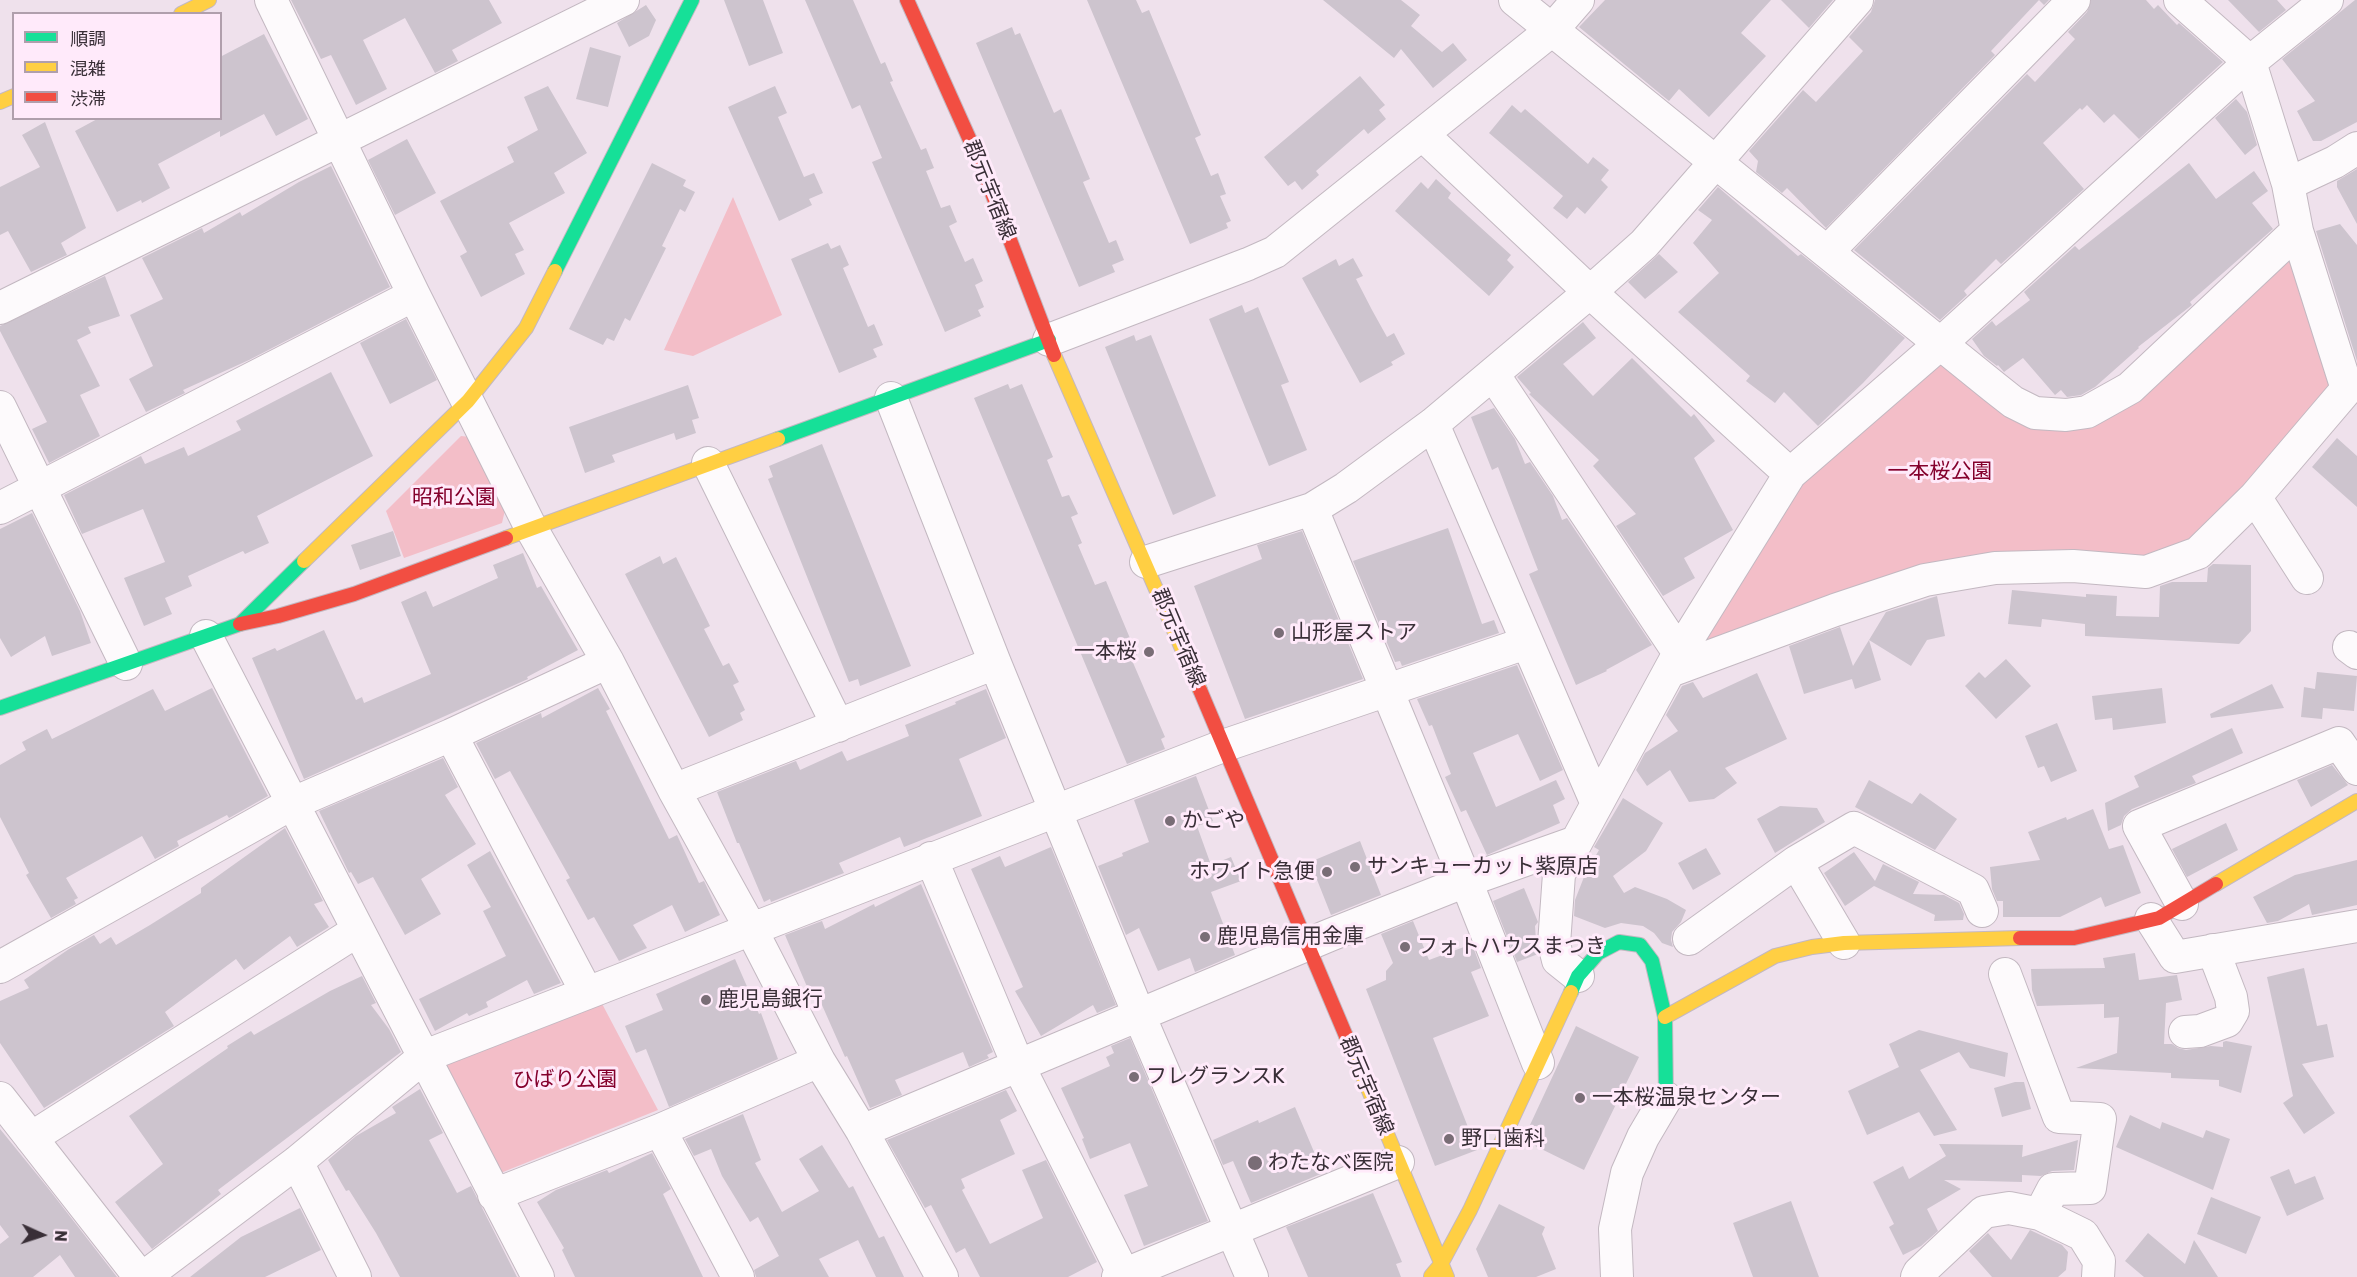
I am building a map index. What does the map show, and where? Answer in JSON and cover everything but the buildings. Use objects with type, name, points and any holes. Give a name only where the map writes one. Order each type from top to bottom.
[{"type":"street","points":[[185,12],[209,0]]},
{"type":"street","points":[[270,0],[531,528],[608,662],[819,1061],[862,1131],[942,1277]]},
{"type":"street","points":[[0,308],[340,142],[623,0]]},
{"type":"street","points":[[240,624],[468,401],[525,328],[692,0]]},
{"type":"street","name":"郡元宇宿線","points":[[907,0],[982,167],[1024,280],[1072,398],[1146,562],[1444,1271]]},
{"type":"street","points":[[1515,0],[1715,164],[2013,402],[2035,412],[2066,415],[2087,412],[2130,388],[2297,231]]},
{"type":"street","points":[[0,708],[240,624],[278,616],[354,594],[891,398],[1275,252],[1552,30],[1578,0]]},
{"type":"street","points":[[1146,562],[1312,508],[1346,488],[1433,424],[1644,244],[1857,0]]},
{"type":"street","points":[[1827,252],[2074,0]]},
{"type":"street","points":[[1675,662],[1925,580],[1995,567],[2073,566],[2146,572],[2198,554],[2255,497],[2347,389],[2297,231],[2288,184],[2250,62],[2180,0]]},
{"type":"street","points":[[1578,976],[1558,960],[1554,944],[1559,874],[1675,662],[1790,474],[1940,344],[2250,62],[2327,0]]},
{"type":"street","points":[[1422,134],[1590,292],[1790,474]]},
{"type":"street","points":[[2288,184],[2335,162],[2357,148]]},
{"type":"street","points":[[0,508],[414,295]]},
{"type":"street","points":[[1493,374],[1675,662]]},
{"type":"street","points":[[891,398],[995,663],[1139,1015],[1252,1277]]},
{"type":"street","points":[[0,407],[126,664]]},
{"type":"street","points":[[1433,424],[1597,804]]},
{"type":"street","points":[[708,463],[838,726]]},
{"type":"street","points":[[2255,497],[2307,578]]},
{"type":"street","points":[[1312,508],[1466,881],[1538,1063]]},
{"type":"street","points":[[206,636],[357,931],[425,1056],[494,1196],[538,1277]]},
{"type":"street","points":[[0,1098],[142,1277],[297,1162],[425,1056],[1223,746],[1526,643]]},
{"type":"street","points":[[0,967],[291,804],[451,735],[608,662]]},
{"type":"street","points":[[674,790],[995,663]]},
{"type":"street","points":[[451,735],[587,993]]},
{"type":"street","points":[[2182,904],[2139,826],[2339,743],[2357,769]]},
{"type":"street","points":[[1665,1017],[1775,956],[1844,943],[2074,938],[2159,918],[2357,801]]},
{"type":"street","points":[[1689,939],[1796,862],[1854,828],[1973,890],[1982,911]]},
{"type":"street","points":[[862,1131],[1307,945],[1466,881],[1576,842]]},
{"type":"street","points":[[931,858],[1018,1065],[1122,1276],[1398,1162]]},
{"type":"street","points":[[1796,862],[1844,943]]},
{"type":"street","points":[[2151,920],[2175,957],[2357,926]]},
{"type":"street","points":[[31,1138],[357,931]]},
{"type":"street","points":[[1430,1277],[1444,1271],[1578,976],[1598,953],[1619,942],[1640,945],[1652,961],[1665,1017],[1666,1098],[1643,1137],[1627,1173],[1616,1229],[1617,1277]]},
{"type":"street","points":[[2185,1032],[2200,1031],[2227,1021],[2233,1011],[2231,997],[2213,950]]},
{"type":"street","points":[[2005,974],[2059,1117],[2100,1119],[2090,1188],[2053,1189],[2040,1214]]},
{"type":"street","points":[[494,1196],[660,1130],[819,1061]]},
{"type":"street","points":[[660,1130],[738,1277]]},
{"type":"street","points":[[297,1162],[355,1277]]},
{"type":"street","points":[[1917,1277],[1918,1273],[1984,1212],[2009,1208],[2040,1214],[2083,1235],[2099,1261],[2098,1277]]},
{"type":"green space","points":[[733,197],[782,315],[693,356],[664,350]]},
{"type":"green space","name":"一本桜公園","points":[[2285,254],[2297,256],[2337,388],[2195,542],[2142,560],[2039,550],[1931,566],[1705,649],[1697,641],[1801,475],[1931,360],[2062,425]]},
{"type":"green space","name":"昭和公園","points":[[461,436],[470,437],[505,510],[502,523],[404,558],[386,511]]},
{"type":"green space","name":"ひばり公園","points":[[599,998],[658,1110],[498,1174],[444,1065]]},
{"type":"traffic: fast","points":[[555,271],[692,0]]},
{"type":"traffic: fast","points":[[778,439],[1049,340]]},
{"type":"traffic: fast","points":[[0,708],[240,624],[304,561]]},
{"type":"traffic: fast","points":[[1571,992],[1578,976],[1598,953],[1619,942],[1640,945],[1652,961],[1665,1017],[1666,1098]]},
{"type":"traffic: slow","points":[[185,12],[209,0]]},
{"type":"traffic: slow","points":[[0,102],[12,97]]},
{"type":"traffic: slow","points":[[304,561],[468,401],[526,328],[555,271]]},
{"type":"traffic: slow","points":[[1054,355],[1200,690]]},
{"type":"traffic: slow","points":[[506,538],[778,439]]},
{"type":"traffic: slow","points":[[2216,884],[2357,801]]},
{"type":"traffic: slow","points":[[1665,1017],[1775,956],[1812,947],[1844,943],[2020,938]]},
{"type":"traffic: slow","points":[[1431,1276],[1441,1264],[1470,1210],[1571,992]]},
{"type":"traffic: slow","points":[[1346,1036],[1447,1277]]},
{"type":"traffic: jam","points":[[907,0],[982,167],[1054,355]]},
{"type":"traffic: jam","points":[[240,624],[278,616],[354,594],[506,538]]},
{"type":"traffic: jam","points":[[1200,690],[1346,1036]]},
{"type":"traffic: jam","points":[[2020,938],[2074,938],[2159,918],[2216,884]]},
{"type":"place","name":"山形屋ストア","points":[[1279,633]]},
{"type":"place","name":"一本桜","points":[[1149,652]]},
{"type":"place","name":"かごや","points":[[1170,821]]},
{"type":"place","name":"サンキューカット紫原店","points":[[1355,867]]},
{"type":"place","name":"ホワイト急便","points":[[1327,872]]},
{"type":"place","name":"鹿児島信用金庫","points":[[1205,937]]},
{"type":"place","name":"フォトハウスまつき","points":[[1405,947]]},
{"type":"place","name":"鹿児島銀行","points":[[706,1000]]},
{"type":"place","name":"フレグランスK","points":[[1134,1077]]},
{"type":"place","name":"一本桜温泉センター","points":[[1580,1098]]},
{"type":"place","name":"野口歯科","points":[[1449,1139]]},
{"type":"place","name":"わたなべ医院","points":[[1255,1163]]}]
